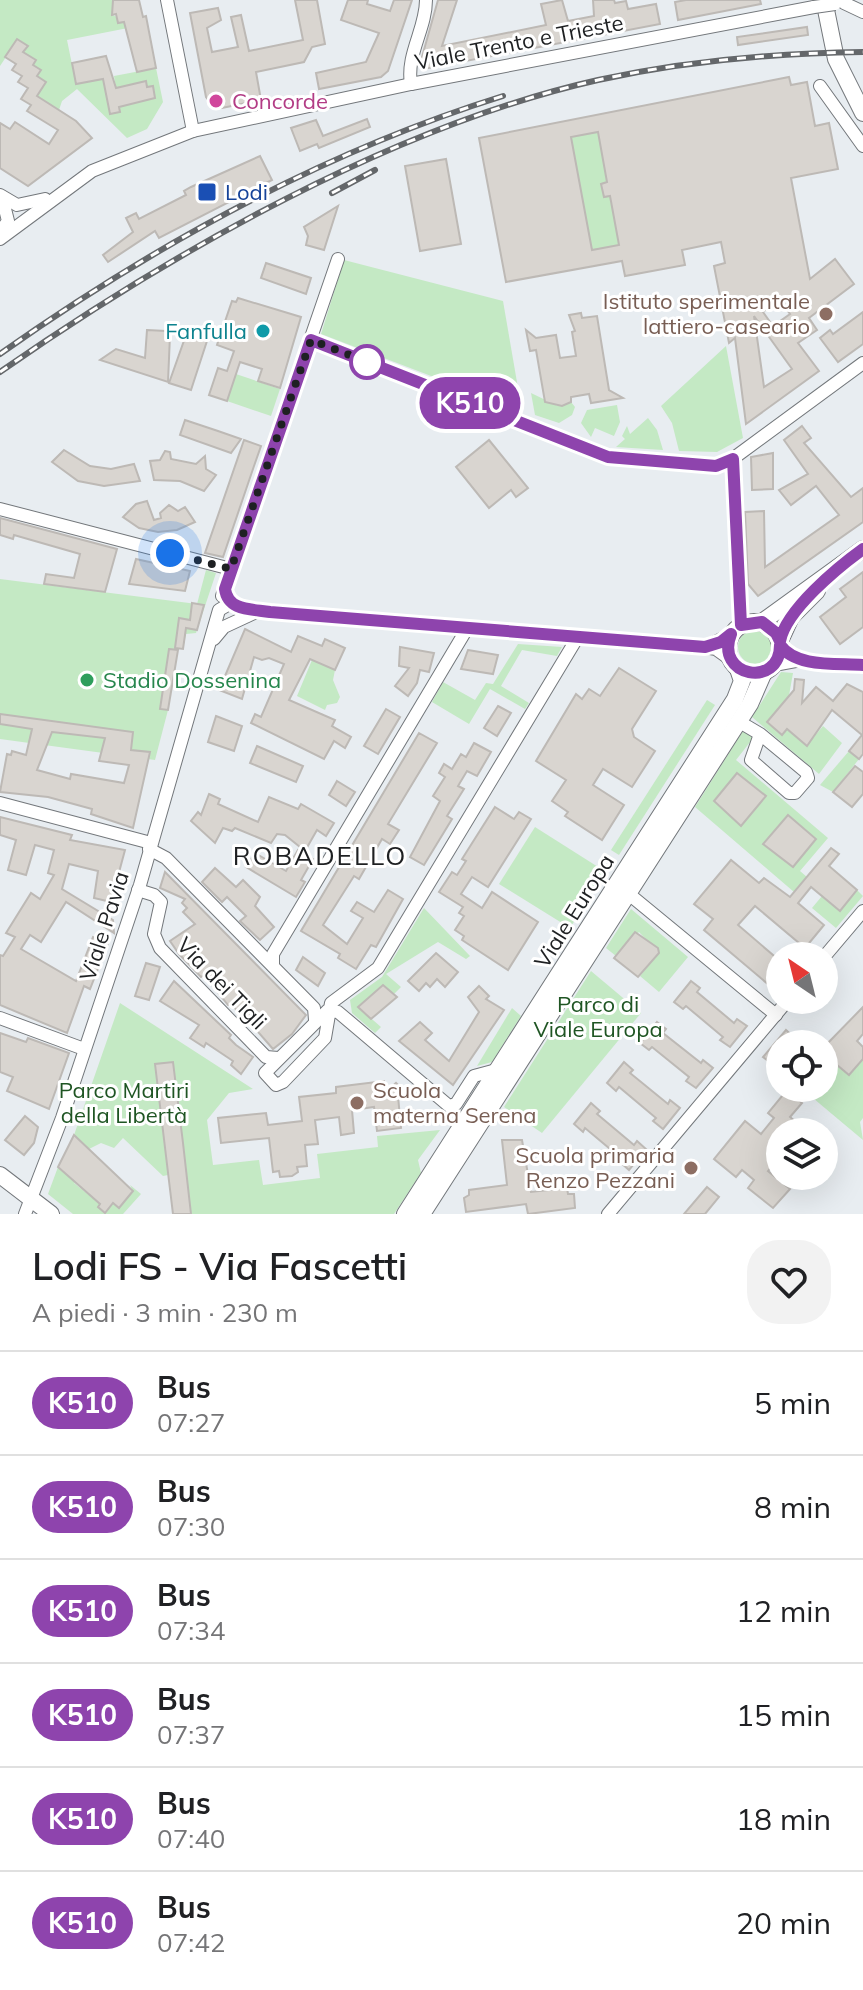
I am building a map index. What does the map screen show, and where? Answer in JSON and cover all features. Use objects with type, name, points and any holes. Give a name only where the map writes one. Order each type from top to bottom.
[{"type":"street","points":[[167,0],[192,128]]},
{"type":"street","points":[[411,84],[410,62],[426,15],[426,0]]},
{"type":"street","points":[[761,1],[770,13]]},
{"type":"street","points":[[863,12],[832,3],[836,59],[863,113]]},
{"type":"street","name":"Viale Trento e Trieste","points":[[0,239],[90,172],[192,128],[832,3]]},
{"type":"street","points":[[820,86],[863,146]]},
{"type":"street","points":[[1,196],[17,205],[30,205],[56,196]]},
{"type":"street","points":[[0,232],[8,221],[1,196]]},
{"type":"street","points":[[210,648],[231,569],[338,259]]},
{"type":"street","points":[[311,340],[608,457],[716,466],[733,459],[863,363]]},
{"type":"street","points":[[733,459],[736,630],[727,651],[734,664]]},
{"type":"street","points":[[0,509],[231,569]]},
{"type":"street","points":[[705,647],[721,642],[736,630],[762,622],[863,549]]},
{"type":"street","points":[[769,669],[791,617],[840,566]]},
{"type":"street","points":[[225,589],[234,613]]},
{"type":"street","points":[[218,612],[270,612],[705,647],[716,649],[750,674],[801,660]]},
{"type":"street","points":[[210,648],[216,635],[234,613]]},
{"type":"street","points":[[762,622],[776,633],[787,654],[801,660],[863,665]]},
{"type":"street","points":[[273,966],[273,954],[468,627]]},
{"type":"street","points":[[333,1006],[325,1038],[276,1085],[265,1073],[278,1058],[315,1020],[378,968],[579,635]]},
{"type":"street","name":"Viale Pavia","points":[[29,1207],[138,890],[177,745],[210,648]]},
{"type":"street","name":"Viale Europa","points":[[405,1214],[434,1181],[623,889],[735,699],[742,681],[734,664]]},
{"type":"street","name":"Viale Europa","points":[[422,1214],[434,1181],[500,1069],[738,721],[769,669]]},
{"type":"street","points":[[738,721],[760,734],[806,772],[808,778],[796,792],[789,793],[751,760],[760,734]]},
{"type":"street","points":[[0,803],[150,846],[316,1010],[315,1020]]},
{"type":"street","points":[[608,1214],[776,1015],[623,889]]},
{"type":"street","name":"Via dei Tigli","points":[[138,890],[154,895],[161,902],[154,934],[157,945],[266,1057],[278,1058]]},
{"type":"street","points":[[837,942],[863,911]]},
{"type":"street","points":[[310,1004],[333,1006],[449,1106],[456,1104],[474,1076],[500,1069]]},
{"type":"street","points":[[0,1018],[84,1049]]},
{"type":"street","points":[[0,1175],[29,1207],[51,1214]]},
{"type":"green space","points":[[0,0],[113,0],[112,15],[127,21],[128,28],[67,40],[76,84],[103,79],[110,114],[120,112],[114,76],[156,68],[163,102],[147,129],[127,138],[77,89],[62,101],[59,110],[37,96],[46,82],[37,76],[40,70],[33,65],[36,60],[23,52],[27,45],[18,39],[0,66]]},
{"type":"green space","points":[[598,132],[607,182],[601,185],[604,197],[610,196],[619,245],[592,250],[571,137]]},
{"type":"green space","points":[[344,260],[503,301],[518,388],[494,400],[321,334]]},
{"type":"green space","points":[[726,346],[743,438],[717,452],[679,451],[672,423],[661,406]]},
{"type":"green space","points":[[236,374],[280,389],[271,416],[227,401]]},
{"type":"green space","points":[[531,393],[558,406],[571,402],[575,407],[572,415],[559,423],[535,415]]},
{"type":"green space","points":[[617,405],[620,422],[614,436],[595,428],[591,437],[581,423],[587,410]]},
{"type":"green space","points":[[648,418],[657,430],[663,450],[616,447],[625,439],[622,436],[627,426],[630,434]]},
{"type":"green space","name":"Stadio Dossenina","points":[[206,570],[216,573],[196,633],[186,634],[183,649],[178,649],[168,710],[155,760],[0,739],[0,579],[197,604]]},
{"type":"green space","points":[[755,630],[767,635],[772,647],[767,659],[755,664],[743,659],[738,647],[743,635]]},
{"type":"green space","points":[[518,644],[562,647],[557,656],[522,650],[501,686],[529,703],[525,709],[490,689],[469,724],[432,702],[443,682],[475,700],[486,683],[493,684]]},
{"type":"green space","points":[[312,660],[335,670],[333,680],[340,697],[337,703],[327,705],[325,710],[297,696]]},
{"type":"green space","points":[[781,672],[793,673],[782,735],[787,729],[807,745],[823,726],[842,743],[819,774],[752,717]]},
{"type":"green space","points":[[707,700],[715,705],[619,855],[611,850]]},
{"type":"green space","points":[[743,731],[754,737],[736,760],[828,838],[800,871],[807,877],[794,892],[695,807]]},
{"type":"green space","points":[[849,751],[859,759],[833,792],[820,785]]},
{"type":"green space","points":[[535,827],[606,872],[570,928],[499,884]]},
{"type":"green space","points":[[857,890],[863,896],[836,928],[812,908],[822,896],[840,911]]},
{"type":"green space","points":[[424,908],[470,956],[466,959],[438,942],[386,974],[401,987],[394,994],[383,985],[358,1007],[381,1027],[375,1033],[352,1013],[350,1000],[382,977]]},
{"type":"green space","points":[[631,909],[688,957],[659,992],[640,976],[659,953],[639,932],[616,956],[606,948]]},
{"type":"green space","name":"Parco di Viale Europa","points":[[591,971],[641,1013],[542,1133],[504,1107]]},
{"type":"green space","name":"Parco Martiri della Libertà","points":[[120,1003],[253,1089],[229,1093],[207,1120],[213,1165],[259,1160],[263,1185],[320,1178],[317,1154],[378,1147],[377,1136],[440,1130],[418,1160],[421,1173],[394,1214],[191,1214],[173,1062],[155,1065],[168,1175],[163,1176],[123,1138],[114,1148],[101,1143],[89,1149],[74,1135]]},
{"type":"green space","points":[[512,1008],[521,1016],[492,1062],[477,1066]]},
{"type":"green space","points":[[863,1059],[863,1118],[860,1122],[863,1140],[818,1102],[838,1102],[838,1066],[849,1075]]},
{"type":"green space","points":[[58,1167],[64,1173],[68,1169],[77,1179],[74,1183],[100,1204],[98,1207],[105,1213],[113,1203],[119,1207],[133,1191],[130,1185],[141,1194],[123,1214],[73,1214],[48,1194]]},
{"type":"building","points":[[113,0],[139,0],[143,17],[146,16],[156,68],[137,72],[124,22],[118,23],[116,14],[112,15]]},
{"type":"building","points":[[295,0],[317,0],[325,44],[312,47],[304,62],[256,72],[261,100],[222,108],[212,105],[206,97],[190,13],[218,8],[221,20],[207,28],[212,52],[238,47],[231,17],[241,15],[249,51],[303,40]]},
{"type":"building","points":[[348,0],[368,0],[367,4],[390,11],[394,0],[412,0],[388,71],[381,77],[319,89],[316,73],[366,62],[379,33],[341,20]]},
{"type":"building","points":[[438,0],[457,0],[442,46],[546,25],[541,4],[562,0],[568,21],[594,16],[593,0],[614,0],[615,3],[626,1],[628,9],[656,4],[660,24],[424,69],[420,64]]},
{"type":"building","points":[[760,0],[761,4],[678,20],[675,2]]},
{"type":"building","points":[[807,27],[808,35],[738,45],[737,37]]},
{"type":"building","points":[[17,39],[28,46],[23,52],[36,60],[33,65],[41,70],[37,76],[46,82],[37,96],[76,121],[92,138],[28,186],[0,168],[0,123],[10,129],[15,122],[49,144],[58,130],[27,111],[31,105],[21,99],[28,88],[18,82],[22,76],[12,70],[16,64],[5,57]]},
{"type":"building","points":[[106,56],[116,88],[146,81],[147,87],[153,86],[155,98],[119,107],[120,112],[110,114],[103,79],[76,84],[72,63]]},
{"type":"building","points":[[789,77],[791,85],[807,82],[815,126],[829,123],[838,169],[791,178],[810,279],[835,259],[854,284],[809,318],[817,330],[798,343],[819,371],[746,424],[735,338],[729,343],[714,266],[725,263],[721,242],[682,250],[685,265],[625,276],[622,261],[506,282],[479,138]],"holes":[[[598,132],[607,182],[601,184],[604,197],[610,196],[619,245],[592,250],[571,137]],[[778,298],[790,314],[773,326],[763,312]],[[754,316],[792,369],[764,387]]]},
{"type":"building","points":[[367,119],[370,127],[319,148],[317,144],[300,151],[291,128],[316,120],[323,136]]},
{"type":"building","points":[[260,156],[272,180],[159,238],[155,231],[108,262],[103,255],[133,232],[126,218],[136,213],[139,219],[186,195],[184,191],[191,187]]},
{"type":"building","points":[[446,159],[461,244],[420,251],[405,166]]},
{"type":"building","points":[[338,206],[324,250],[306,245],[308,236],[304,227]]},
{"type":"building","points":[[266,263],[311,278],[306,294],[261,278]]},
{"type":"building","points":[[238,298],[301,317],[280,388],[258,381],[262,369],[240,362],[227,401],[209,395],[218,368],[227,371],[234,351],[217,345],[232,301],[236,302]]},
{"type":"building","points":[[863,312],[863,344],[838,362],[820,338],[830,330],[833,334]]},
{"type":"building","points":[[581,313],[582,318],[597,316],[609,390],[623,398],[591,403],[589,394],[571,397],[571,402],[562,406],[545,402],[536,350],[530,351],[526,330],[536,338],[556,335],[560,358],[576,356],[572,332],[575,331],[569,315]]},
{"type":"building","points":[[147,330],[166,331],[170,335],[168,382],[100,360],[116,349],[145,358]]},
{"type":"building","points":[[186,335],[207,341],[191,390],[169,383]]},
{"type":"building","points":[[185,420],[241,439],[231,453],[180,435]]},
{"type":"building","points":[[802,426],[811,438],[804,443],[851,497],[863,488],[863,522],[758,596],[748,584],[745,512],[764,511],[765,567],[839,515],[816,486],[791,505],[779,490],[808,474],[784,440]]},
{"type":"building","points":[[244,440],[261,446],[223,557],[205,553]]},
{"type":"building","points":[[489,440],[528,488],[516,497],[511,490],[489,508],[456,467]]},
{"type":"building","points":[[64,450],[90,466],[111,469],[134,464],[140,481],[104,486],[78,481],[52,462]]},
{"type":"building","points":[[165,451],[170,452],[171,459],[196,464],[205,456],[206,469],[216,475],[204,491],[180,481],[154,480],[150,461],[160,460]]},
{"type":"building","points":[[773,453],[773,489],[752,490],[751,457]]},
{"type":"building","points":[[147,501],[154,520],[161,518],[160,513],[169,505],[178,511],[185,507],[195,522],[177,530],[158,532],[139,528],[123,517],[136,504]]},
{"type":"building","points":[[0,518],[117,549],[105,592],[44,584],[46,574],[74,578],[80,554],[14,535],[13,539],[0,535]]},
{"type":"building","points":[[136,559],[190,571],[185,591],[129,584]]},
{"type":"building","points":[[863,572],[863,627],[840,644],[820,617],[846,597],[840,589]]},
{"type":"building","points":[[192,603],[204,605],[197,630],[186,628],[183,649],[175,648],[179,618],[190,620]]},
{"type":"building","points":[[245,629],[291,652],[298,636],[322,646],[325,639],[345,648],[335,670],[310,659],[289,700],[335,720],[332,726],[351,737],[345,748],[334,741],[324,759],[251,723],[255,714],[261,717],[284,664],[269,658],[262,660],[254,657],[242,699],[219,690]]},
{"type":"building","points":[[400,647],[434,653],[429,672],[420,670],[417,683],[408,696],[395,686],[409,668],[399,666]]},
{"type":"building","points":[[169,649],[178,650],[168,710],[160,709]]},
{"type":"building","points":[[468,650],[498,655],[493,674],[461,669]]},
{"type":"building","points":[[619,668],[656,691],[632,729],[634,737],[655,751],[632,787],[603,769],[593,785],[624,805],[602,840],[565,816],[568,812],[552,801],[566,780],[536,761],[576,694],[582,699],[589,689],[600,696]]},
{"type":"building","points":[[795,679],[804,680],[802,703],[816,687],[833,701],[847,684],[863,692],[863,754],[859,759],[849,751],[862,735],[832,710],[807,746],[787,729],[782,735],[767,722],[794,690]]},
{"type":"building","points":[[498,706],[511,713],[497,736],[484,728]]},
{"type":"building","points":[[386,709],[400,717],[378,754],[364,746]]},
{"type":"building","points":[[0,714],[133,732],[131,750],[150,752],[133,828],[91,814],[92,809],[48,797],[0,792],[7,754],[11,755],[12,751],[26,755],[32,729],[0,724]],"holes":[[[52,732],[105,738],[99,761],[129,765],[124,783],[71,774],[70,779],[37,770]]]},
{"type":"building","points":[[216,716],[242,726],[234,751],[208,742]]},
{"type":"building","points":[[419,733],[437,743],[388,824],[399,830],[390,844],[382,839],[359,879],[354,876],[323,925],[347,944],[363,918],[351,911],[357,902],[374,912],[388,890],[403,899],[376,947],[371,945],[356,969],[338,958],[340,954],[301,931]]},
{"type":"building","points":[[474,743],[491,752],[477,776],[467,771],[458,786],[464,789],[447,816],[452,819],[424,865],[410,857],[440,801],[433,796],[445,777],[439,773],[444,764],[452,769],[461,754],[466,757]]},
{"type":"building","points":[[257,746],[303,766],[296,782],[250,763]]},
{"type":"building","points":[[855,766],[863,772],[863,794],[852,807],[833,792]]},
{"type":"building","points":[[737,773],[766,796],[741,826],[714,801]]},
{"type":"building","points":[[337,781],[355,792],[346,806],[329,795]]},
{"type":"building","points":[[209,794],[220,799],[218,804],[258,822],[269,797],[298,809],[301,804],[334,823],[326,836],[317,830],[305,851],[285,835],[277,834],[271,843],[235,828],[232,831],[223,828],[215,843],[191,821],[198,812],[201,815]]},
{"type":"building","points":[[495,807],[514,819],[519,812],[531,819],[488,887],[472,877],[461,894],[482,908],[492,892],[538,922],[508,970],[462,940],[464,936],[455,930],[464,916],[459,913],[463,907],[439,892],[452,872],[457,875],[466,861],[462,859]]},
{"type":"building","points":[[788,815],[816,839],[793,867],[763,844]]},
{"type":"building","points":[[0,817],[72,835],[70,840],[125,850],[111,902],[94,898],[98,871],[69,864],[62,889],[113,920],[114,933],[66,902],[41,942],[30,935],[21,949],[76,981],[93,937],[108,943],[90,989],[84,986],[67,1033],[0,1005],[0,955],[3,956],[15,937],[6,933],[31,893],[40,899],[54,875],[48,873],[54,850],[35,845],[26,875],[8,870],[16,840],[0,835]]},
{"type":"building","points":[[831,848],[839,854],[829,866],[857,890],[840,911],[811,887],[798,903],[824,925],[810,942],[798,942],[755,906],[738,925],[766,949],[766,982],[704,930],[713,919],[694,904],[731,860],[759,883],[764,878],[790,897]]},
{"type":"building","points":[[298,850],[313,859],[296,897],[246,867],[255,853],[286,871]]},
{"type":"building","points":[[215,868],[236,887],[243,880],[260,897],[255,906],[274,927],[260,940],[240,921],[246,916],[227,897],[222,902],[202,882]]},
{"type":"building","points":[[165,872],[306,1015],[292,1034],[273,1049],[246,1018],[242,1019],[233,1005],[228,1005],[204,975],[201,977],[179,954],[170,941],[195,924],[183,912],[187,908],[182,903],[185,899],[160,888]]},
{"type":"building","points":[[635,932],[658,948],[659,953],[638,977],[614,958]]},
{"type":"building","points":[[436,953],[458,972],[445,987],[437,979],[430,987],[426,983],[419,991],[408,981]]},
{"type":"building","points":[[303,957],[325,973],[318,986],[296,970]]},
{"type":"building","points":[[146,963],[160,967],[149,1000],[135,996]]},
{"type":"building","points":[[174,981],[231,1035],[229,1038],[236,1045],[253,1057],[241,1074],[231,1065],[233,1061],[206,1043],[204,1047],[190,1038],[199,1025],[160,1001]]},
{"type":"building","points":[[691,981],[700,988],[697,992],[734,1023],[737,1019],[747,1026],[730,1047],[720,1040],[723,1037],[686,1006],[683,1009],[674,1002]]},
{"type":"building","points":[[383,985],[397,997],[371,1019],[358,1007]]},
{"type":"building","points":[[479,986],[489,996],[486,999],[504,1010],[453,1085],[399,1041],[420,1022],[432,1033],[425,1040],[449,1061],[479,1012],[468,997]]},
{"type":"building","points":[[863,1007],[863,1034],[857,1041],[863,1047],[863,1059],[849,1075],[838,1066],[838,1033]]},
{"type":"building","points":[[657,1022],[666,1029],[663,1033],[701,1063],[703,1060],[713,1068],[696,1088],[686,1081],[689,1077],[652,1047],[649,1050],[640,1043]]},
{"type":"building","points":[[0,1033],[26,1042],[28,1038],[69,1053],[49,1109],[7,1091],[13,1077],[0,1072]]},
{"type":"building","points":[[173,1062],[191,1214],[173,1214],[155,1064]]},
{"type":"building","points":[[624,1062],[633,1070],[630,1073],[668,1104],[670,1100],[680,1108],[663,1129],[653,1121],[656,1118],[619,1087],[616,1091],[607,1083]]},
{"type":"building","points":[[384,1081],[385,1093],[396,1083],[403,1090],[398,1096],[401,1128],[377,1131],[374,1107],[352,1110],[354,1133],[341,1135],[339,1117],[315,1120],[318,1144],[305,1145],[307,1166],[297,1167],[298,1172],[292,1176],[280,1177],[279,1171],[273,1172],[269,1138],[221,1143],[218,1118],[266,1113],[268,1125],[302,1121],[299,1097],[336,1093],[336,1087]]},
{"type":"building","points":[[777,1102],[802,1103],[791,1118],[774,1118],[768,1113]]},
{"type":"building","points":[[591,1103],[600,1111],[597,1114],[634,1145],[637,1141],[646,1149],[629,1170],[620,1162],[622,1159],[585,1128],[583,1132],[574,1124]]},
{"type":"building","points":[[25,1116],[38,1127],[34,1143],[24,1155],[5,1140]]},
{"type":"building","points":[[745,1121],[761,1134],[766,1128],[766,1190],[789,1190],[773,1208],[748,1188],[754,1180],[742,1170],[736,1177],[714,1159]]},
{"type":"building","points":[[74,1135],[133,1191],[119,1208],[113,1203],[105,1213],[98,1207],[100,1204],[58,1167]]},
{"type":"building","points":[[502,1140],[522,1140],[531,1192],[567,1188],[568,1194],[574,1194],[575,1208],[528,1214],[526,1204],[466,1212],[464,1198],[469,1195],[469,1190],[507,1185]]},
{"type":"building","points":[[707,1187],[719,1197],[705,1214],[684,1214]]},
{"type":"railway","points":[[0,372],[66,327],[210,239],[364,161],[442,128],[520,101],[631,73],[730,59],[863,52]]},
{"type":"railway","points":[[0,354],[118,276],[241,206],[370,145],[503,96]]},
{"type":"railway","points":[[332,193],[375,170]]},
{"type":"bus line","name":"K510","points":[[863,549],[840,566],[791,617],[780,641],[770,626],[762,622],[741,625],[737,601],[736,465],[733,459],[716,466],[608,457],[311,340],[225,589],[228,600],[237,607],[270,612],[705,647],[721,642],[731,634],[727,651],[730,659],[742,672],[750,674],[759,674],[774,665],[780,645],[787,654],[801,660],[863,665]]},
{"type":"place","name":"Concorde","points":[[216,101]]},
{"type":"place","name":"Lodi","points":[[207,192]]},
{"type":"place","name":"Istituto sperimentale lattiero-caseario","points":[[826,314]]},
{"type":"place","name":"Fanfulla","points":[[263,331]]},
{"type":"place","name":"Stadio Dossenina","points":[[87,680]]},
{"type":"place","name":"Scuola materna Serena","points":[[357,1103]]},
{"type":"place","name":"Scuola primaria Renzo Pezzani","points":[[691,1168]]},
{"type":"district","name":"ROBADELLO","points":[[320,855]]},
{"type":"route","points":[[170,553],[231,569],[311,340],[370,363],[367,362]]}]
